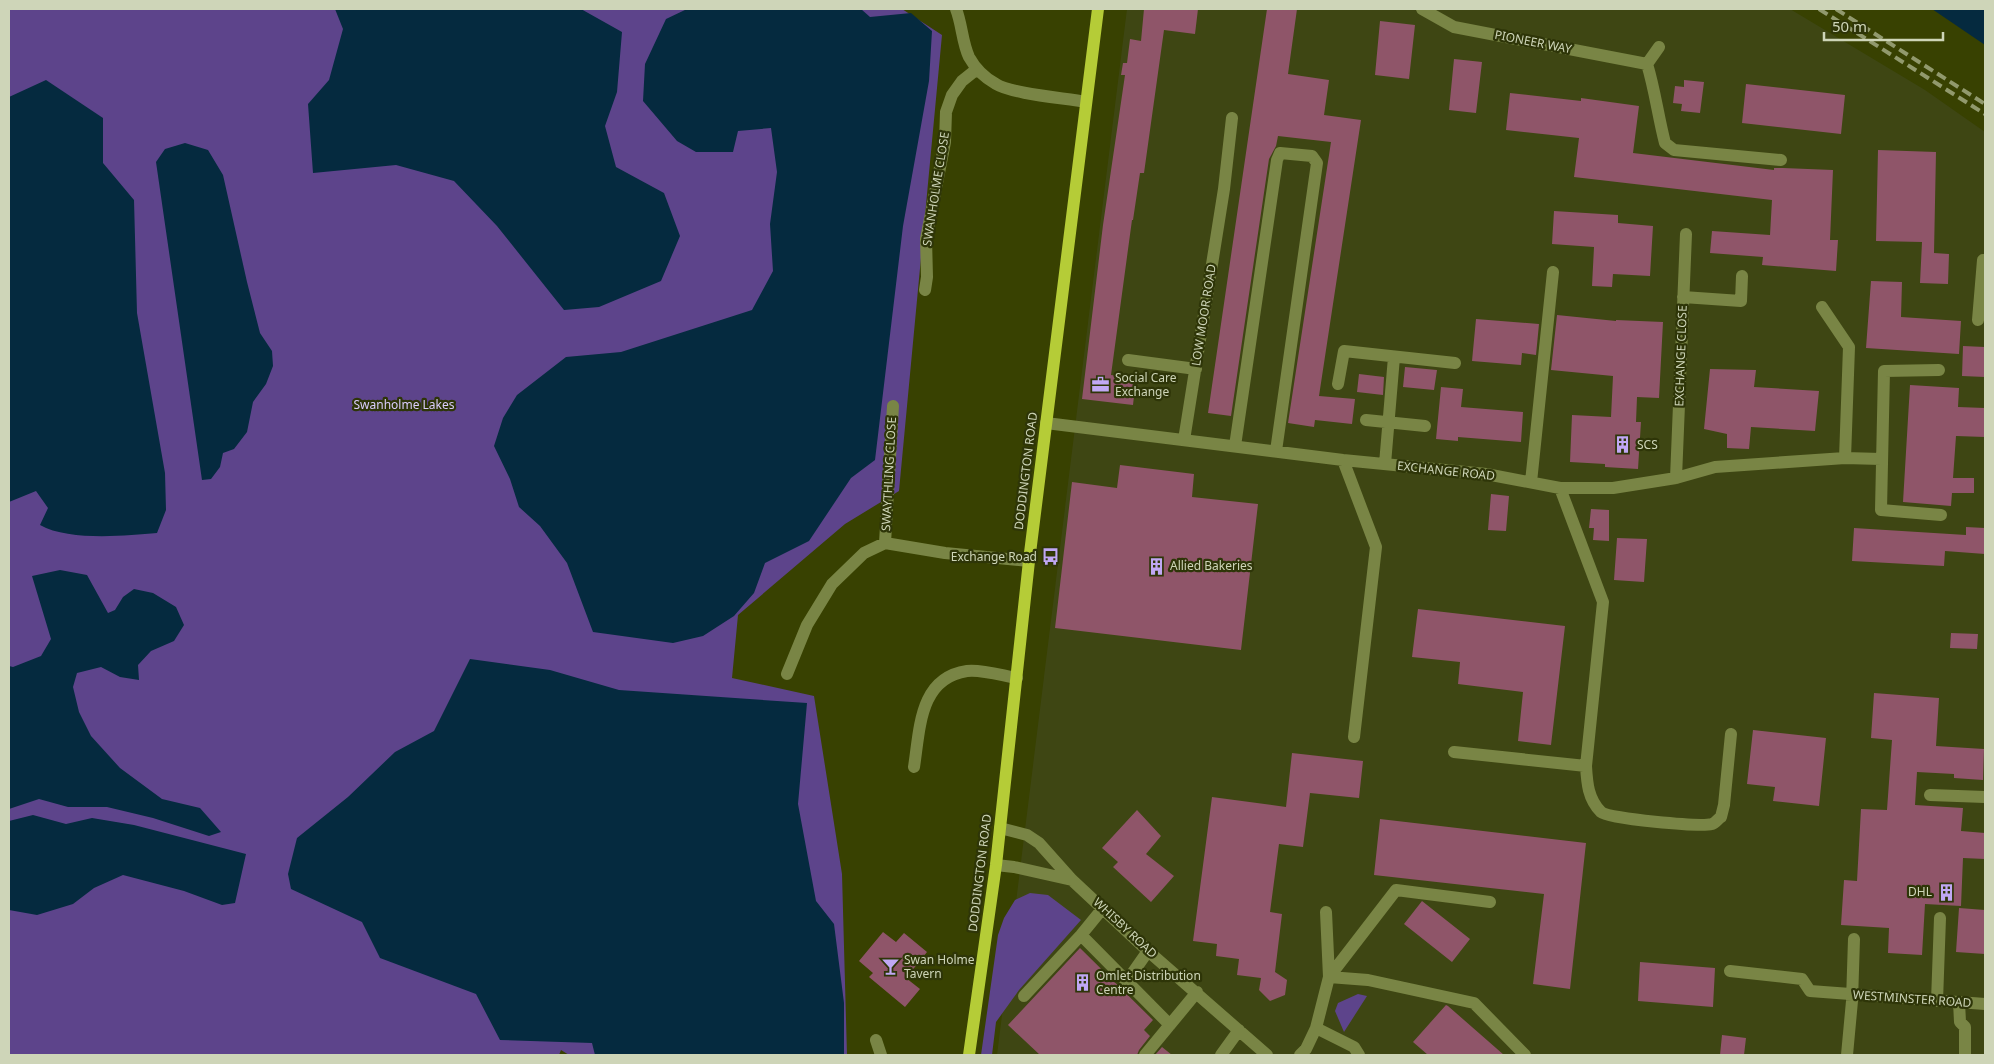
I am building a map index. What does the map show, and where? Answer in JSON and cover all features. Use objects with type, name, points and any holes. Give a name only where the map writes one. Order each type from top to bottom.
[{"type":"main road","name":"DODDINGTON ROAD","points":[[969,1055],[996,865],[1018,678],[1029,561],[1098,9]]},
{"type":"street","points":[[956,9],[969,56],[977,69],[997,85],[1012,90],[1086,102]]},
{"type":"street","name":"PIONEER WAY","points":[[1422,9],[1454,27],[1647,64]]},
{"type":"street","points":[[1659,47],[1647,64],[1654,85],[1658,116],[1665,142],[1668,146],[1674,150],[1782,160]]},
{"type":"street","name":"SWANHOLME CLOSE","points":[[925,290],[928,277],[926,239],[945,142],[946,112],[952,95],[962,81],[977,69]]},
{"type":"street","name":"LOW MOOR ROAD","points":[[1184,440],[1224,189],[1232,118]]},
{"type":"street","points":[[1235,446],[1277,160],[1280,153],[1312,156],[1317,163],[1276,451]]},
{"type":"street","name":"EXCHANGE CLOSE","points":[[1676,478],[1686,234]]},
{"type":"street","points":[[1978,320],[1983,286],[1982,260]]},
{"type":"street","points":[[1531,482],[1553,272]]},
{"type":"street","points":[[1683,296],[1740,301],[1742,276]]},
{"type":"street","points":[[1822,307],[1849,347],[1845,458]]},
{"type":"street","points":[[1338,384],[1344,351],[1455,363]]},
{"type":"street","points":[[1385,464],[1394,357]]},
{"type":"street","points":[[1128,360],[1196,369]]},
{"type":"street","points":[[1939,370],[1884,371],[1881,510],[1940,515]]},
{"type":"street","name":"SWAYTHLING CLOSE","points":[[886,543],[893,406]]},
{"type":"street","points":[[1366,420],[1425,426]]},
{"type":"street","name":"EXCHANGE ROAD","points":[[1046,423],[1343,460],[1486,474],[1560,488],[1613,488],[1676,478],[1715,467],[1845,458],[1881,459]]},
{"type":"street","points":[[1343,460],[1376,547],[1354,736]]},
{"type":"street","points":[[1560,488],[1603,602],[1586,766],[1588,790],[1602,813],[1616,818],[1712,824],[1721,817],[1724,805],[1732,734]]},
{"type":"street","name":"SWAYTHLING CLOSE","points":[[787,674],[808,626],[832,584],[864,553],[886,543],[945,553],[1029,561]]},
{"type":"street","points":[[914,767],[922,716],[931,692],[948,676],[969,670],[1018,678]]},
{"type":"street","points":[[1454,752],[1586,766]]},
{"type":"street","points":[[1930,795],[1985,797]]},
{"type":"street","name":"WHISBY ROAD","points":[[1000,828],[1027,835],[1040,843],[1072,880],[1148,951],[1268,1055]]},
{"type":"street","name":"WHISBY ROAD","points":[[996,865],[1014,867],[1072,880]]},
{"type":"street","points":[[1329,977],[1396,890],[1490,902]]},
{"type":"street","points":[[1024,996],[1081,935],[1103,908]]},
{"type":"street","points":[[1300,1055],[1306,1049],[1316,1028],[1329,977],[1326,912]]},
{"type":"street","points":[[1937,1001],[1940,918]]},
{"type":"street","points":[[1081,935],[1170,1025]]},
{"type":"street","points":[[1847,1055],[1846,994],[1854,940]]},
{"type":"street","points":[[1127,981],[1148,951]]},
{"type":"street","name":"WESTMINSTER ROAD","points":[[1730,971],[1802,979],[1810,991],[1985,1004]]},
{"type":"street","points":[[1329,977],[1368,980],[1474,1002],[1525,1055]]},
{"type":"street","points":[[1144,1055],[1197,992]]},
{"type":"street","points":[[1959,1002],[1960,1022],[1965,1027],[1965,1055]]},
{"type":"street","points":[[1316,1028],[1354,1047],[1359,1055]]},
{"type":"street","points":[[1221,1055],[1239,1030]]},
{"type":"street","points":[[876,1040],[881,1055]]},
{"type":"shaded area","points":[[1127,9],[1790,9],[1925,90],[1985,132],[1985,1055],[997,1055]]},
{"type":"green space","name":"Swanholme Lakes","points":[[9,9],[902,9],[942,35],[899,491],[845,524],[738,615],[732,678],[814,696],[842,874],[847,1055],[569,1055],[561,1050],[559,1055],[9,1055]]},
{"type":"green space","points":[[1030,893],[1048,895],[1081,920],[1019,990],[996,1022],[992,1055],[981,1055],[998,935],[1004,918],[1015,900]]},
{"type":"green space","points":[[1358,994],[1367,996],[1344,1032],[1335,1011],[1338,1003]]},
{"type":"water","points":[[335,9],[581,9],[622,32],[617,92],[605,126],[616,167],[664,193],[680,236],[661,281],[599,307],[564,310],[497,226],[454,181],[396,165],[313,173],[308,104],[329,80],[343,29]]},
{"type":"water","points":[[687,9],[861,9],[870,17],[911,13],[932,31],[929,81],[903,226],[875,460],[851,478],[809,541],[765,563],[754,593],[734,616],[703,636],[673,643],[593,632],[567,563],[540,526],[519,507],[510,479],[494,446],[503,418],[517,395],[566,357],[621,352],[752,310],[773,271],[770,224],[777,172],[771,128],[738,131],[733,152],[696,152],[677,141],[643,101],[645,64],[666,19]]},
{"type":"water","points":[[1932,9],[1985,9],[1985,45]]},
{"type":"water","points":[[46,80],[103,118],[103,163],[134,200],[137,313],[165,473],[166,510],[157,533],[97,536],[65,533],[40,525],[48,508],[36,491],[9,502],[9,97]]},
{"type":"water","points":[[185,143],[208,150],[223,175],[260,333],[272,351],[273,366],[266,384],[253,402],[247,432],[234,449],[223,453],[220,467],[211,479],[202,480],[156,162],[165,149]]},
{"type":"water","points":[[60,570],[87,575],[108,613],[115,610],[123,597],[134,589],[153,593],[176,607],[184,625],[174,641],[151,651],[138,665],[139,680],[120,677],[101,667],[77,673],[73,687],[79,712],[91,736],[120,768],[162,799],[200,808],[221,832],[209,836],[153,818],[107,807],[68,807],[39,799],[9,809],[9,666],[13,667],[41,656],[51,639],[32,576]]},
{"type":"water","points":[[470,659],[550,670],[619,690],[807,703],[798,804],[816,901],[834,924],[844,1003],[844,1055],[595,1055],[592,1043],[500,1040],[476,994],[380,958],[362,922],[291,889],[288,874],[297,838],[348,797],[395,752],[434,731]]},
{"type":"water","points":[[33,815],[66,824],[92,818],[134,825],[246,854],[235,903],[222,905],[184,891],[123,875],[94,888],[73,904],[37,915],[9,910],[9,821]]},
{"type":"building","points":[[1144,9],[1198,9],[1195,34],[1164,30],[1144,173],[1140,173],[1132,220],[1111,375],[1136,378],[1133,405],[1082,399],[1103,225],[1125,75],[1121,75],[1123,63],[1127,63],[1130,39],[1141,41]]},
{"type":"building","points":[[1267,9],[1297,9],[1288,74],[1329,80],[1324,115],[1361,120],[1319,396],[1355,399],[1352,424],[1315,420],[1314,427],[1288,423],[1331,142],[1278,136],[1276,146],[1269,159],[1231,416],[1208,413]]},
{"type":"building","points":[[1380,21],[1415,25],[1409,79],[1375,75]]},
{"type":"building","points":[[1454,59],[1482,62],[1476,113],[1449,110]]},
{"type":"building","points":[[1684,80],[1704,82],[1700,113],[1681,111],[1682,104],[1673,103],[1675,86],[1684,87]]},
{"type":"building","points":[[1746,84],[1845,95],[1841,134],[1742,123]]},
{"type":"building","points":[[1510,93],[1581,101],[1581,98],[1639,106],[1633,153],[1774,170],[1774,168],[1783,168],[1833,170],[1830,240],[1838,240],[1836,271],[1762,265],[1763,257],[1710,253],[1712,231],[1770,235],[1772,200],[1574,177],[1579,138],[1506,130]]},
{"type":"building","points":[[1878,150],[1936,152],[1934,253],[1949,254],[1948,284],[1920,283],[1922,242],[1876,241]]},
{"type":"building","points":[[1554,211],[1618,215],[1618,223],[1653,226],[1650,276],[1613,274],[1612,287],[1592,286],[1594,247],[1552,244]]},
{"type":"building","points":[[1871,281],[1902,282],[1901,317],[1961,321],[1959,354],[1866,348]]},
{"type":"building","points":[[1557,315],[1616,321],[1663,322],[1659,398],[1637,397],[1636,422],[1641,422],[1638,469],[1605,467],[1605,464],[1570,462],[1572,415],[1611,417],[1613,376],[1551,370]]},
{"type":"building","points":[[1476,319],[1539,324],[1536,355],[1522,353],[1521,365],[1472,361]]},
{"type":"building","points":[[1963,346],[1985,347],[1985,377],[1962,376]]},
{"type":"building","points":[[1405,367],[1437,370],[1434,390],[1403,387]]},
{"type":"building","points":[[1710,369],[1756,370],[1754,387],[1819,391],[1815,431],[1751,427],[1749,449],[1727,448],[1727,434],[1704,429]]},
{"type":"building","points":[[1359,374],[1384,377],[1383,395],[1357,392]]},
{"type":"building","points":[[1910,385],[1959,388],[1958,407],[1985,408],[1985,437],[1956,436],[1953,478],[1974,478],[1974,493],[1952,493],[1951,506],[1903,502]]},
{"type":"building","points":[[1441,387],[1463,389],[1461,407],[1523,412],[1521,442],[1458,437],[1458,441],[1436,439]]},
{"type":"building","name":"Allied Bakeries","points":[[1120,465],[1194,474],[1192,497],[1258,504],[1241,650],[1055,628],[1072,482],[1117,488]]},
{"type":"building","points":[[1491,494],[1509,496],[1506,531],[1488,530]]},
{"type":"building","points":[[1591,509],[1609,510],[1609,541],[1593,540],[1594,528],[1589,528]]},
{"type":"building","points":[[1966,527],[1985,528],[1985,554],[1945,551],[1944,566],[1852,561],[1854,528],[1966,535]]},
{"type":"building","points":[[1617,538],[1647,539],[1644,582],[1614,580]]},
{"type":"building","points":[[1418,609],[1565,626],[1551,745],[1518,741],[1523,692],[1458,684],[1460,662],[1412,657]]},
{"type":"building","points":[[1951,633],[1978,634],[1977,649],[1950,648]]},
{"type":"building","points":[[1874,693],[1939,698],[1936,746],[1984,749],[1983,780],[1954,778],[1954,774],[1917,772],[1915,805],[1963,808],[1961,831],[1985,833],[1985,859],[1963,858],[1961,906],[1925,904],[1922,955],[1888,953],[1889,928],[1841,925],[1844,880],[1857,881],[1861,809],[1887,810],[1892,740],[1871,738]]},
{"type":"building","points":[[1753,730],[1826,738],[1819,806],[1773,801],[1775,787],[1747,784]]},
{"type":"building","points":[[1292,753],[1363,761],[1359,798],[1310,793],[1303,847],[1279,844],[1270,912],[1282,914],[1275,972],[1287,980],[1285,995],[1270,1001],[1259,990],[1261,978],[1237,975],[1239,959],[1216,956],[1217,944],[1193,941],[1212,797],[1286,807]]},
{"type":"building","points":[[1137,810],[1161,836],[1146,854],[1174,876],[1151,902],[1113,867],[1118,862],[1102,848]]},
{"type":"building","points":[[1380,819],[1586,843],[1570,989],[1533,984],[1544,894],[1374,875]]},
{"type":"building","points":[[1422,901],[1470,939],[1452,962],[1404,924]]},
{"type":"building","points":[[1959,908],[1985,910],[1985,954],[1956,952]]},
{"type":"building","name":"Swan Holme Tavern","points":[[883,932],[896,942],[904,933],[927,952],[906,978],[920,989],[905,1007],[869,977],[873,973],[859,961]]},
{"type":"building","name":"Omlet Distribution Centre","points":[[1080,948],[1153,1020],[1144,1030],[1150,1036],[1137,1055],[1040,1055],[1008,1025]]},
{"type":"building","points":[[1640,962],[1715,968],[1713,1007],[1638,1001]]},
{"type":"building","points":[[1446,1005],[1504,1055],[1428,1055],[1413,1042]]},
{"type":"building","points":[[1722,1035],[1746,1038],[1744,1055],[1720,1055]]},
{"type":"building","points":[[1162,1047],[1172,1055],[1155,1055]]},
{"type":"railway","points":[[1819,9],[1985,114]]},
{"type":"railway","points":[[1836,9],[1985,104]]},
{"type":"place","name":"Social Care Exchange","points":[[1101,385]]},
{"type":"place","name":"SCS","points":[[1623,445]]},
{"type":"place","name":"Exchange Road","points":[[1051,557]]},
{"type":"place","name":"Allied Bakeries","points":[[1156,566]]},
{"type":"place","name":"DHL","points":[[1946,892]]},
{"type":"place","name":"Swan Holme Tavern","points":[[890,967]]},
{"type":"place","name":"Omlet Distribution Centre","points":[[1082,983]]}]
